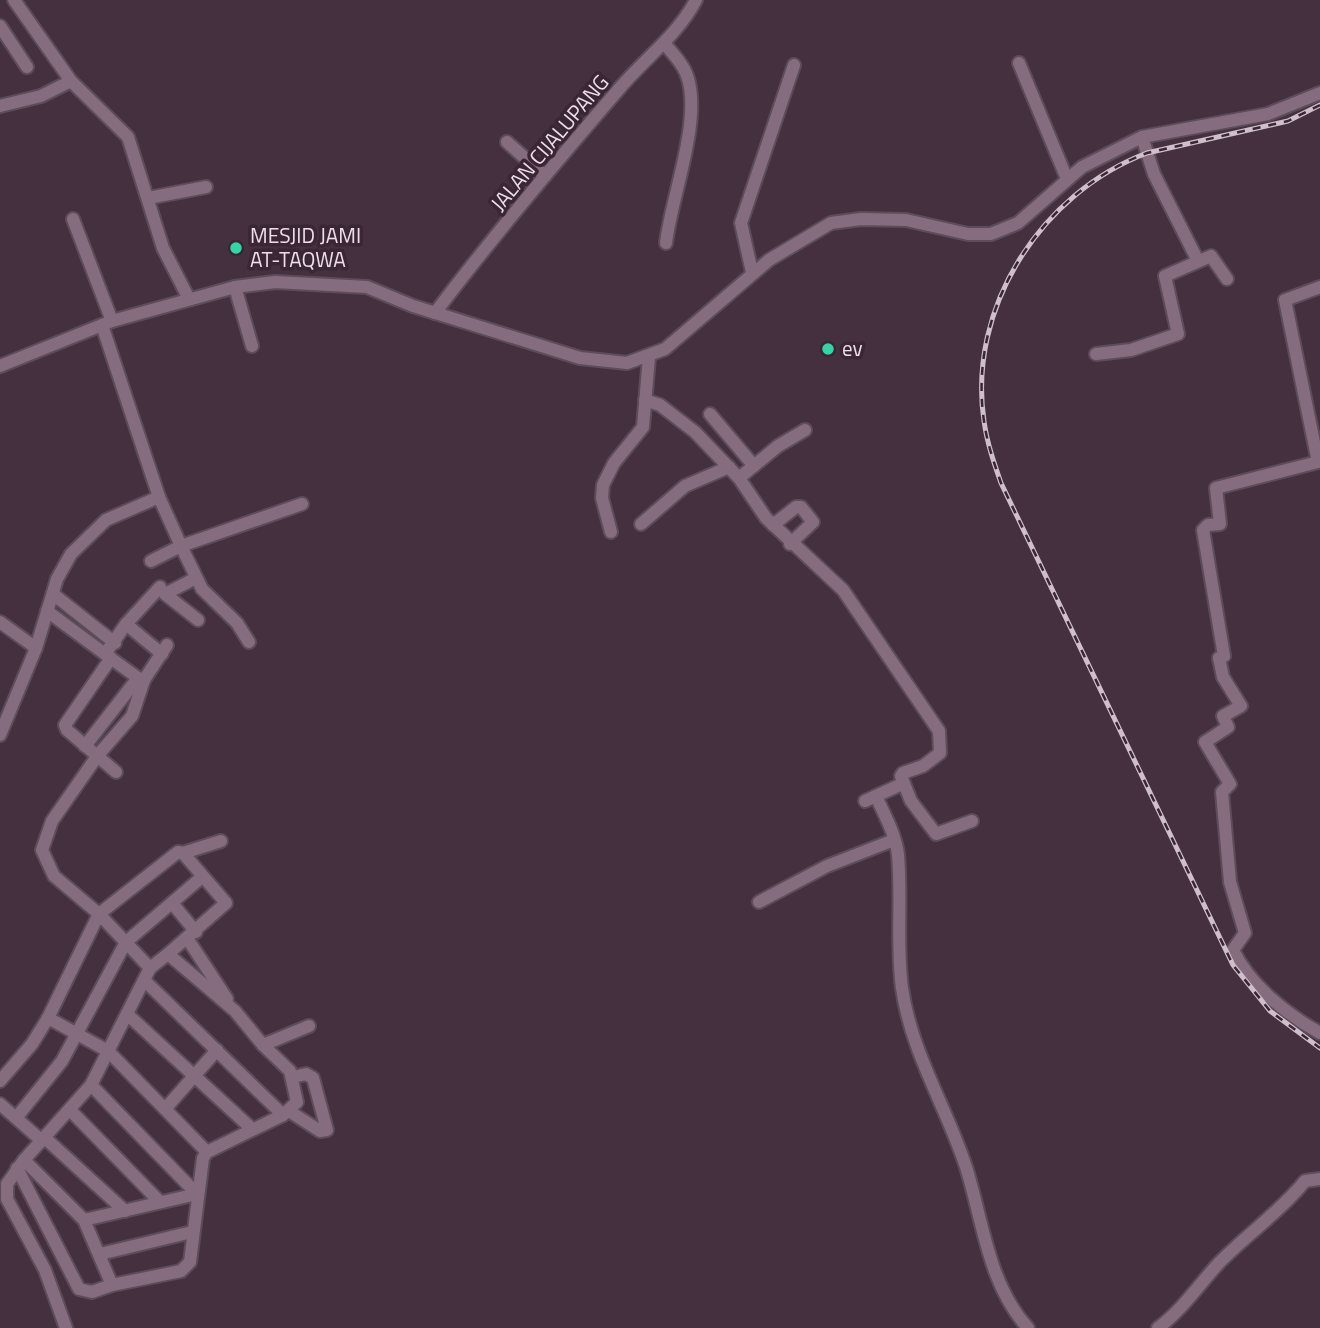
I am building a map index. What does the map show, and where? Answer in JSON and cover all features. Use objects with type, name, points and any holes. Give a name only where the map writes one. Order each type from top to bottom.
[{"type":"street","points":[[14,0],[71,81],[128,137],[163,247],[189,299]]},
{"type":"street","name":"JALAN CIJALUPANG","points":[[435,313],[620,87],[682,25],[696,0]]},
{"type":"street","points":[[0,26],[27,66]]},
{"type":"street","points":[[664,43],[686,73],[691,107],[681,177],[666,243]]},
{"type":"street","points":[[1019,63],[1067,179]]},
{"type":"street","points":[[752,272],[741,223],[794,65]]},
{"type":"street","points":[[0,106],[41,96],[71,81]]},
{"type":"street","points":[[0,366],[107,323],[189,299],[275,282],[355,285],[580,358],[617,363],[649,357],[665,349],[752,272],[811,232],[831,223],[848,220],[906,220],[968,234],[991,234],[1018,223],[1067,179],[1114,143],[1268,114],[1320,93]]},
{"type":"street","points":[[1142,137],[1154,174],[1198,261]]},
{"type":"street","points":[[508,142],[545,176]]},
{"type":"street","points":[[148,198],[206,187]]},
{"type":"street","points":[[74,219],[159,497],[202,589],[237,623],[249,642]]},
{"type":"street","points":[[1096,354],[1131,350],[1177,335],[1164,278],[1212,256],[1227,279]]},
{"type":"street","points":[[1320,287],[1285,300],[1318,462],[1216,488],[1220,524],[1209,525],[1203,530],[1224,656],[1219,657],[1223,677],[1241,706],[1223,716],[1228,727],[1205,742],[1230,784],[1222,792],[1230,882],[1245,933],[1233,948],[1245,972],[1272,999],[1300,1022],[1320,1033]]},
{"type":"street","points":[[235,288],[252,346]]},
{"type":"street","points":[[611,531],[602,498],[603,485],[614,463],[641,431],[649,357]]},
{"type":"street","points":[[645,400],[660,405],[695,432],[739,478],[790,544],[843,590],[939,732],[942,744],[940,752],[923,766],[903,773],[902,785],[936,834],[972,821]]},
{"type":"street","points":[[710,414],[754,467]]},
{"type":"street","points":[[739,478],[778,446],[805,430]]},
{"type":"street","points":[[641,524],[685,486],[729,467]]},
{"type":"street","points":[[0,735],[36,648],[52,594],[71,554],[89,533],[123,511],[159,497]]},
{"type":"street","points":[[151,561],[181,546],[302,504]]},
{"type":"street","points":[[773,525],[801,507],[813,522],[790,544]]},
{"type":"street","points":[[196,578],[164,594],[198,620]]},
{"type":"street","points":[[116,772],[66,730],[65,720],[126,624],[160,587]]},
{"type":"street","points":[[52,594],[115,643]]},
{"type":"street","points":[[47,611],[141,679]]},
{"type":"street","points":[[0,622],[36,648]]},
{"type":"street","points":[[85,746],[164,649],[126,624]]},
{"type":"street","points":[[141,679],[132,716],[98,755],[52,821],[42,850],[54,876],[99,914],[126,942],[147,974],[217,1050],[286,1113],[320,1131],[327,1130],[314,1079],[306,1074],[293,1077]]},
{"type":"street","points":[[902,785],[871,799],[894,840],[898,853],[902,989],[911,1028],[929,1083],[946,1114],[966,1168],[999,1284],[1028,1328]]},
{"type":"street","points":[[760,902],[827,866],[894,840]]},
{"type":"street","points":[[0,1081],[32,1044],[48,1018],[99,914],[173,854],[221,841]]},
{"type":"street","points":[[66,1328],[46,1270],[3,1196],[20,1164],[91,1085],[147,974],[226,903],[183,853]]},
{"type":"street","points":[[16,1118],[62,1061],[126,942],[202,877]]},
{"type":"street","points":[[20,1164],[74,1284],[85,1292],[92,1293],[112,1285],[181,1271],[190,1262],[197,1194],[203,1158],[207,1152],[286,1113],[297,1102],[293,1077],[235,1011],[172,903]]},
{"type":"street","points":[[168,954],[235,1011]]},
{"type":"street","points":[[127,1014],[251,1128]]},
{"type":"street","points":[[48,1018],[108,1051],[207,1152]]},
{"type":"street","points":[[263,1045],[309,1026]]},
{"type":"street","points":[[165,1109],[217,1050]]},
{"type":"street","points":[[91,1085],[197,1194]]},
{"type":"street","points":[[0,1104],[125,1211]]},
{"type":"street","points":[[70,1110],[160,1202]]},
{"type":"street","points":[[20,1164],[84,1220],[112,1285]]},
{"type":"street","points":[[1158,1328],[1172,1317],[1218,1264],[1288,1201],[1306,1181],[1320,1180]]},
{"type":"street","points":[[84,1220],[197,1194]]},
{"type":"street","points":[[100,1254],[192,1232]]},
{"type":"railway","points":[[1320,105],[1288,121],[1147,153],[1109,171],[1074,196],[1044,226],[1019,260],[1000,297],[987,337],[982,379],[985,429],[1001,483],[1233,965],[1270,1011],[1320,1048]]},
{"type":"place","name":"MESJID JAMI AT-TAQWA","points":[[236,248]]},
{"type":"place","name":"ev","points":[[828,349]]}]
